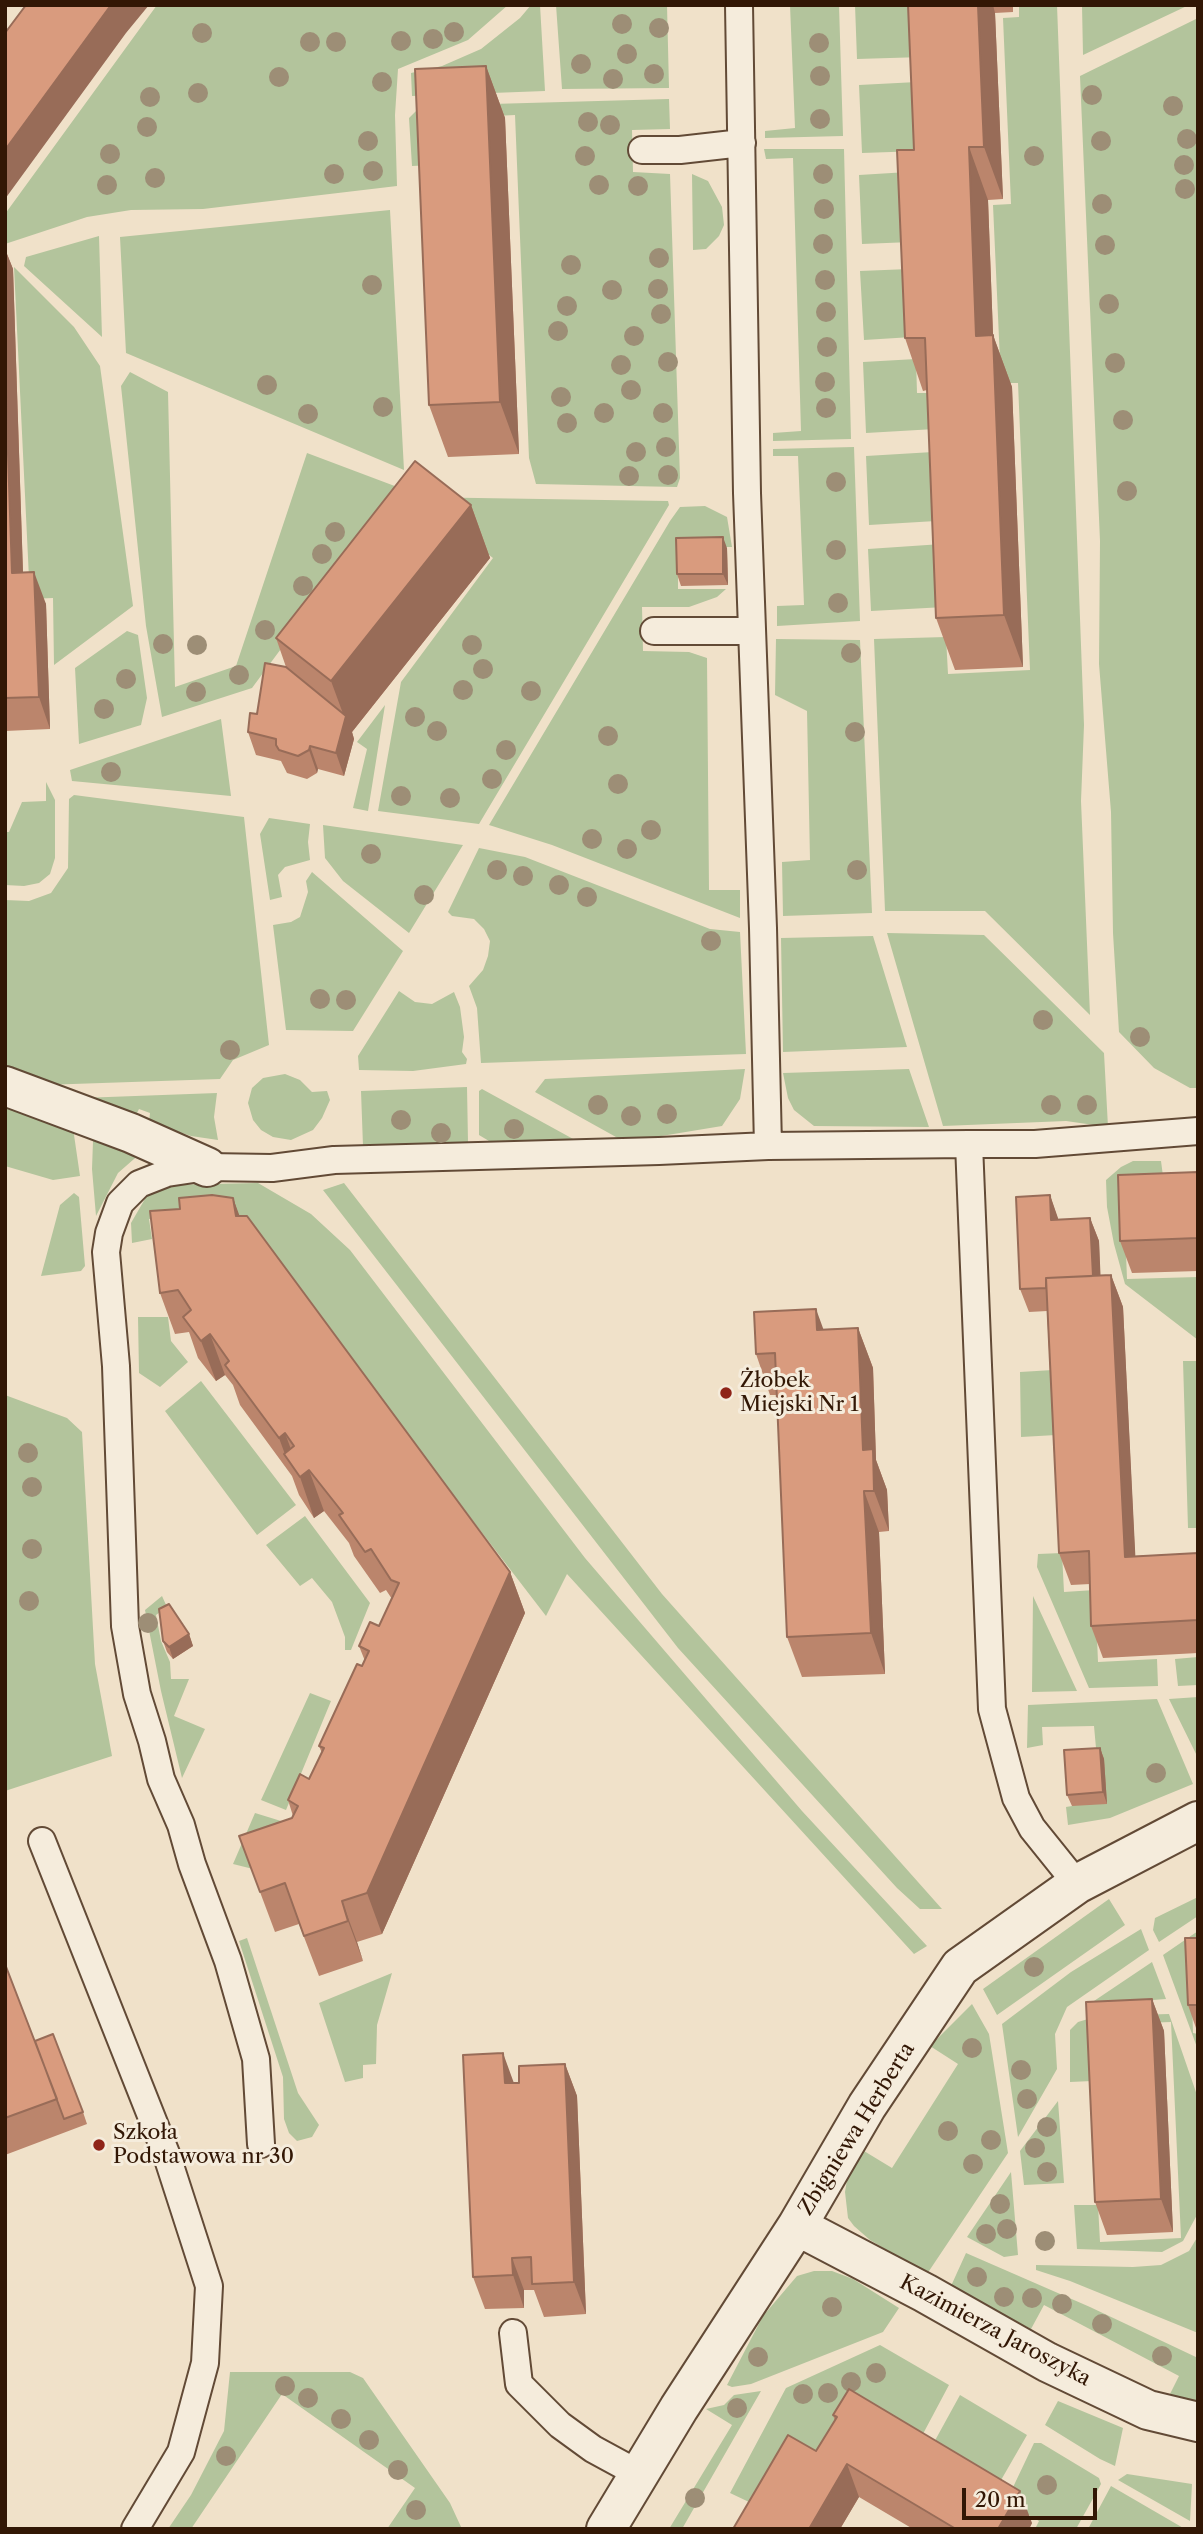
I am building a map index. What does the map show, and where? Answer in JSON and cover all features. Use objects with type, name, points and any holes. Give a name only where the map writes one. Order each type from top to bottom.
[{"type":"street","points":[[5,1086],[131,1133],[207,1167]]},
{"type":"street","name":"Zbigniewa Herberta","points":[[606,2529],[797,2226],[867,2106],[960,1967],[1077,1884],[1198,1821]]},
{"type":"street","name":"Kazimierza Jaroszyka","points":[[797,2226],[925,2293],[1046,2362],[1148,2410],[1198,2422]]},
{"type":"lane","points":[[739,5],[751,631],[764,955],[768,1146]]},
{"type":"lane","points":[[642,150],[680,150],[742,143]]},
{"type":"lane","points":[[654,631],[751,631]]},
{"type":"lane","points":[[261,2144],[256,2059],[228,1961],[192,1864],[181,1825],[161,1779],[137,1694],[125,1626],[116,1366],[106,1252],[121,1203],[139,1184],[167,1173],[207,1167],[272,1168],[334,1160],[768,1146],[1035,1144],[1198,1131]]},
{"type":"lane","points":[[969,1144],[992,1709],[1016,1798],[1032,1828],[1077,1884]]},
{"type":"lane","points":[[42,1841],[167,2156],[209,2286],[205,2363],[181,2452],[135,2529]]},
{"type":"lane","points":[[513,2333],[519,2384],[560,2425],[593,2449],[639,2474]]},
{"type":"green space","points":[[157,5],[508,5],[468,40],[398,69],[395,115],[397,186],[203,209],[131,210],[87,217],[5,244],[5,214]]},
{"type":"green space","points":[[531,5],[540,5],[545,91],[412,96],[411,73],[442,66],[481,49],[520,18]]},
{"type":"green space","points":[[556,5],[667,5],[669,88],[562,89]]},
{"type":"green space","points":[[790,5],[839,5],[843,136],[765,138],[765,131],[795,128]]},
{"type":"green space","points":[[855,5],[935,5],[923,57],[857,59]]},
{"type":"green space","points":[[1019,5],[1057,5],[1084,725],[1081,801],[1090,1015],[985,911],[885,911],[874,639],[946,637],[948,674],[1030,670],[1018,383],[1001,383],[993,205],[1011,204],[1003,18],[1019,17]]},
{"type":"green space","points":[[1082,5],[1189,5],[1083,55]]},
{"type":"green space","points":[[1198,18],[1198,1088],[1190,1088],[1154,1068],[1119,1032],[1113,933],[1111,812],[1099,664],[1100,541],[1080,76]]},
{"type":"green space","points":[[917,82],[920,151],[862,153],[859,85]]},
{"type":"green space","points":[[669,99],[670,129],[632,130],[633,172],[670,174],[680,478],[677,487],[536,484],[529,458],[515,115],[432,119],[434,165],[412,166],[409,118],[421,106]]},
{"type":"green space","points":[[764,149],[844,149],[851,439],[773,441],[773,433],[801,431],[793,158],[766,159]]},
{"type":"green space","points":[[924,171],[911,242],[862,244],[859,175]]},
{"type":"green space","points":[[692,174],[708,181],[722,207],[724,225],[719,236],[706,249],[693,250]]},
{"type":"green space","points":[[390,210],[404,470],[126,353],[120,237]]},
{"type":"green space","points":[[99,236],[102,337],[24,266],[26,257]]},
{"type":"green space","points":[[14,267],[74,327],[100,366],[133,606],[54,665],[53,598],[30,599]]},
{"type":"green space","points":[[909,269],[912,337],[864,340],[860,271]]},
{"type":"green space","points":[[916,359],[917,393],[933,393],[935,429],[866,433],[863,362]]},
{"type":"green space","points":[[130,372],[168,392],[175,687],[236,666],[307,453],[400,488],[252,688],[162,717],[146,626],[121,386]]},
{"type":"green space","points":[[854,447],[860,621],[777,626],[777,606],[804,605],[798,456],[773,456],[773,449]]},
{"type":"green space","points":[[933,452],[936,521],[869,525],[866,456]]},
{"type":"green space","points":[[414,497],[668,501],[669,505],[479,824],[378,811],[401,682],[493,558]]},
{"type":"green space","points":[[705,506],[727,517],[732,547],[678,547],[678,589],[726,589],[717,597],[689,607],[642,607],[643,651],[689,652],[707,658],[709,890],[740,890],[740,918],[552,845],[489,825],[670,521],[680,507]]},
{"type":"green space","points":[[942,544],[945,607],[871,611],[868,549]]},
{"type":"green space","points":[[127,631],[138,635],[147,698],[141,725],[79,744],[75,668]]},
{"type":"green space","points":[[776,639],[860,640],[872,913],[783,916],[782,862],[810,860],[807,711],[775,695]]},
{"type":"green space","points":[[385,705],[368,811],[353,808],[367,749],[357,742]]},
{"type":"green space","points":[[221,719],[231,796],[72,781],[70,770]]},
{"type":"green space","points":[[46,782],[55,800],[55,858],[50,874],[39,883],[24,886],[5,885],[5,832],[9,832],[22,802],[46,801]]},
{"type":"green space","points":[[74,795],[244,817],[269,1045],[233,1060],[220,1079],[43,1085],[81,1098],[217,1093],[214,1117],[218,1140],[191,1136],[149,1122],[150,1113],[139,1109],[135,1117],[73,1128],[80,1176],[53,1180],[5,1166],[5,900],[29,901],[51,893],[68,868],[69,799]]},
{"type":"green space","points":[[269,818],[310,824],[310,860],[285,867],[278,875],[282,897],[270,900],[260,834]]},
{"type":"green space","points":[[323,825],[463,845],[409,933],[343,881],[325,858]]},
{"type":"green space","points":[[479,848],[525,857],[710,929],[740,932],[746,1054],[481,1063],[477,1008],[469,986],[483,970],[490,941],[484,929],[474,919],[452,916],[448,912]]},
{"type":"green space","points":[[312,872],[403,951],[353,1031],[286,1030],[273,925],[291,922],[300,917],[308,892],[306,881]]},
{"type":"green space","points":[[887,933],[984,935],[1104,1053],[1108,1127],[1066,1121],[943,1126]]},
{"type":"green space","points":[[873,936],[907,1047],[783,1052],[781,938]]},
{"type":"green space","points":[[399,991],[415,1002],[432,1004],[454,992],[460,1007],[464,1037],[462,1052],[467,1059],[466,1064],[413,1071],[359,1070],[358,1056]]},
{"type":"green space","points":[[745,1069],[740,1099],[722,1126],[625,1142],[535,1092],[545,1079]]},
{"type":"green space","points":[[909,1069],[929,1127],[814,1126],[794,1110],[788,1098],[783,1073]]},
{"type":"green space","points":[[285,1074],[300,1080],[312,1092],[327,1091],[330,1100],[313,1130],[291,1140],[273,1137],[261,1130],[253,1120],[248,1103],[252,1088],[263,1078]]},
{"type":"green space","points":[[467,1087],[468,1142],[363,1146],[361,1091]]},
{"type":"green space","points":[[482,1089],[575,1140],[489,1141],[479,1135],[479,1091]]},
{"type":"green space","points":[[96,1136],[142,1152],[118,1173],[96,1216],[92,1169],[93,1141]]},
{"type":"green space","points":[[1133,1161],[1161,1161],[1163,1176],[1124,1202],[1127,1279],[1198,1277],[1198,1340],[1125,1284],[1107,1207],[1106,1180]]},
{"type":"green space","points":[[258,1183],[311,1214],[350,1250],[585,1558],[802,1811],[927,1946],[914,1954],[567,1574],[546,1616],[238,1215],[149,1219],[152,1239],[132,1243],[131,1223],[149,1192],[164,1185]]},
{"type":"green space","points":[[344,1183],[662,1594],[942,1909],[920,1909],[897,1888],[678,1648],[323,1190]]},
{"type":"green space","points":[[74,1193],[79,1197],[85,1266],[81,1271],[41,1276],[60,1205]]},
{"type":"green space","points":[[138,1317],[168,1317],[171,1341],[188,1362],[160,1387],[139,1373]]},
{"type":"green space","points":[[1183,1361],[1198,1361],[1198,1528],[1188,1528]]},
{"type":"green space","points":[[1053,1370],[1056,1435],[1021,1437],[1020,1372]]},
{"type":"green space","points":[[201,1381],[296,1505],[257,1535],[165,1411]]},
{"type":"green space","points":[[5,1395],[67,1418],[82,1432],[95,1664],[112,1756],[5,1791]]},
{"type":"green space","points":[[305,1516],[370,1603],[351,1650],[345,1650],[345,1637],[332,1602],[312,1578],[300,1586],[266,1545]]},
{"type":"green space","points":[[1062,1553],[1064,1592],[1095,1590],[1098,1662],[1157,1659],[1158,1686],[1089,1688],[1037,1567],[1038,1554]]},
{"type":"green space","points":[[162,1596],[167,1607],[156,1615],[161,1641],[170,1662],[171,1679],[189,1679],[174,1716],[205,1729],[182,1778],[145,1610]]},
{"type":"green space","points":[[1033,1596],[1077,1691],[1032,1692]]},
{"type":"green space","points":[[1198,1657],[1198,1685],[1178,1686],[1175,1659]]},
{"type":"green space","points":[[310,1693],[331,1701],[286,1810],[261,1800]]},
{"type":"green space","points":[[1198,1697],[1198,1758],[1169,1699]]},
{"type":"green space","points":[[1157,1699],[1193,1784],[1110,1818],[1068,1825],[1066,1807],[1072,1806],[1097,1759],[1094,1726],[1042,1727],[1043,1745],[1027,1748],[1028,1705]]},
{"type":"green space","points":[[255,1813],[281,1821],[261,1871],[233,1864]]},
{"type":"green space","points":[[1198,1897],[1198,1916],[1159,1942],[1153,1930],[1155,1918]]},
{"type":"green space","points":[[1109,1899],[1125,1925],[997,2015],[983,1989]]},
{"type":"green space","points":[[1141,1929],[1149,1950],[1067,2007],[1055,2034],[1057,2069],[1018,2137],[1002,2024],[1071,1972]]},
{"type":"green space","points":[[1198,1931],[1198,1956],[1191,1957],[1193,2033],[1198,2034],[1198,2050],[1163,1955]]},
{"type":"green space","points":[[247,1938],[298,2093],[319,2125],[312,2137],[297,2141],[289,2133],[284,2119],[283,2077],[239,1941]]},
{"type":"green space","points":[[1152,1962],[1166,1999],[1088,2005]]},
{"type":"green space","points":[[392,1973],[377,2025],[376,2064],[363,2065],[363,2078],[345,2082],[319,2003]]},
{"type":"green space","points":[[972,2004],[989,2034],[1008,2153],[927,2274],[870,2240],[854,2226],[848,2218],[845,2192],[848,2174],[864,2151],[892,2168],[958,2064],[930,2046]]},
{"type":"green space","points":[[1169,2014],[1198,2098],[1198,2213],[1183,2241],[1162,2252],[1077,2249],[1074,2205],[1098,2205],[1100,2242],[1181,2238],[1171,2022],[1089,2025],[1092,2081],[1070,2082],[1070,2030],[1078,2022],[1098,2016]]},
{"type":"green space","points":[[1058,2101],[1064,2183],[1024,2185],[1020,2151]]},
{"type":"green space","points":[[1011,2172],[1018,2255],[1004,2257],[967,2237]]},
{"type":"green space","points":[[1198,2236],[1198,2333],[1036,2270],[1036,2265],[1161,2265],[1189,2251]]},
{"type":"green space","points":[[966,2253],[1198,2358],[1198,2404],[1167,2400],[1179,2376],[1044,2305],[1031,2329],[951,2286]]},
{"type":"green space","points":[[814,2271],[832,2271],[853,2279],[899,2308],[883,2332],[751,2384],[732,2387],[727,2385],[763,2316],[797,2276]]},
{"type":"green space","points":[[880,2345],[949,2385],[916,2447],[827,2477],[752,2496],[749,2502],[730,2493],[786,2388]]},
{"type":"green space","points":[[230,2372],[350,2372],[363,2378],[450,2503],[462,2529],[387,2529],[415,2488],[282,2394],[191,2529],[168,2529],[191,2495],[224,2431]]},
{"type":"green space","points":[[761,2391],[682,2529],[669,2529],[732,2425],[706,2409],[724,2405],[734,2395]]},
{"type":"green space","points":[[960,2395],[1027,2435],[993,2494],[927,2455]]},
{"type":"green space","points":[[1058,2401],[1123,2428],[1115,2466],[1045,2425]]},
{"type":"green space","points":[[1034,2443],[1041,2443],[1099,2478],[1101,2484],[1076,2529],[1035,2529],[1039,2521],[1006,2502]]},
{"type":"green space","points":[[1127,2474],[1192,2484],[1190,2521],[1118,2480]]},
{"type":"green space","points":[[1111,2486],[1185,2529],[1088,2529]]},
{"type":"building","points":[[26,5],[111,5],[5,150],[5,33]]},
{"type":"building","points":[[908,5],[978,5],[984,147],[969,147],[976,336],[993,335],[1004,615],[936,618],[925,338],[905,338],[897,150],[914,150]]},
{"type":"building","points":[[486,66],[500,402],[429,405],[415,69]]},
{"type":"building","points":[[5,365],[12,573],[34,572],[39,697],[5,698]]},
{"type":"building","points":[[415,461],[471,505],[331,681],[276,638]]},
{"type":"building","points":[[723,537],[723,574],[677,574],[676,538]]},
{"type":"building","points":[[265,663],[286,667],[346,716],[336,753],[310,746],[309,750],[298,756],[279,750],[276,739],[248,732],[250,713],[257,714]]},
{"type":"building","points":[[1198,1172],[1198,1238],[1120,1241],[1118,1175]]},
{"type":"building","points":[[212,1195],[233,1198],[236,1216],[247,1216],[510,1572],[367,1893],[342,1901],[348,1921],[304,1936],[285,1883],[260,1892],[239,1836],[292,1818],[298,1806],[288,1800],[300,1774],[309,1779],[324,1748],[319,1746],[357,1664],[362,1666],[369,1651],[359,1646],[370,1622],[379,1626],[399,1583],[391,1580],[371,1549],[365,1552],[339,1515],[343,1513],[309,1470],[300,1477],[284,1454],[294,1446],[285,1433],[279,1438],[225,1365],[229,1361],[210,1334],[201,1341],[183,1317],[191,1310],[178,1290],[160,1293],[150,1211],[180,1209],[179,1198]]},
{"type":"building","points":[[1050,1195],[1051,1220],[1090,1218],[1093,1276],[1046,1278],[1046,1288],[1020,1289],[1016,1197]]},
{"type":"building","points":[[1111,1275],[1125,1557],[1198,1553],[1198,1620],[1091,1626],[1089,1551],[1059,1553],[1046,1278]]},
{"type":"building","points":[[816,1309],[817,1330],[858,1328],[863,1450],[873,1449],[874,1491],[864,1491],[871,1633],[787,1637],[775,1353],[756,1354],[754,1312]]},
{"type":"building","points":[[169,1604],[189,1634],[169,1647],[163,1641],[159,1609]]},
{"type":"building","points":[[1100,1748],[1103,1792],[1067,1795],[1064,1750]]},
{"type":"building","points":[[1185,1938],[1198,1938],[1198,2005],[1188,2005]]},
{"type":"building","points":[[5,1964],[57,2099],[5,2118]]},
{"type":"building","points":[[1152,1999],[1161,2199],[1095,2202],[1086,2002]]},
{"type":"building","points":[[53,2034],[83,2112],[64,2119],[35,2041]]},
{"type":"building","points":[[503,2053],[505,2083],[519,2083],[519,2066],[565,2064],[574,2282],[532,2284],[531,2257],[512,2258],[513,2275],[473,2277],[463,2055]]},
{"type":"building","points":[[849,2389],[1020,2491],[998,2529],[956,2529],[847,2464],[809,2529],[733,2529],[788,2435],[816,2451],[837,2417],[833,2415]]},
{"type":"place","name":"Żłobek Miejski Nr 1","points":[[726,1393]]},
{"type":"place","name":"Szkoła Podstawowa nr 30","points":[[99,2145]]}]
